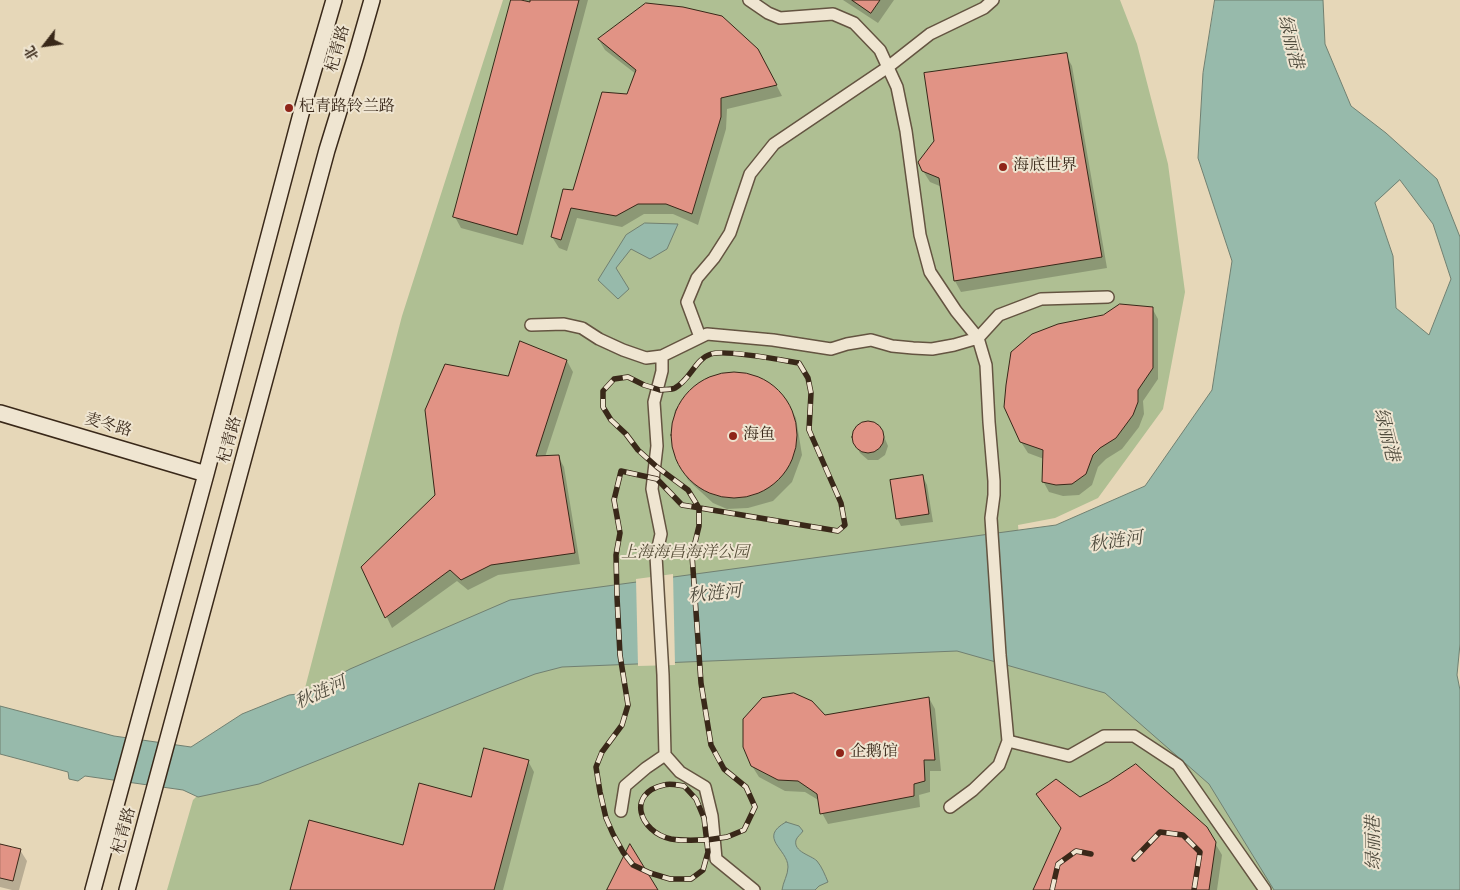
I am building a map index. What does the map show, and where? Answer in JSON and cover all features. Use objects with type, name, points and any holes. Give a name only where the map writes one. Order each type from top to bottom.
[{"type":"main road","name":"杞青路","points":[[93,890],[302,110],[334,0]]},
{"type":"main road","name":"杞青路","points":[[127,890],[327,150],[372,0]]},
{"type":"main road","name":"麦冬路","points":[[0,413],[206,474]]},
{"type":"street","points":[[749,0],[768,13],[780,18],[833,14],[854,23],[880,50],[897,87],[906,131],[920,235],[930,272],[956,311],[978,338],[986,365],[994,481],[991,518],[1008,741],[999,765],[973,790],[950,806]]},
{"type":"street","points":[[700,337],[687,302],[697,278],[714,258],[730,232],[750,174],[774,144],[888,67],[930,34],[984,8],[993,0]]},
{"type":"street","points":[[531,325],[564,324],[582,328],[599,339],[646,358],[662,356],[707,334],[738,336],[831,349],[871,340],[892,346],[932,348],[954,345],[978,338],[999,315],[1041,300],[1108,297]]},
{"type":"street","points":[[662,356],[662,371],[654,402],[656,446],[652,489],[661,534],[656,556],[663,675],[665,755],[680,772],[705,787],[712,816],[716,859],[754,890]]},
{"type":"street","points":[[1008,741],[1069,756],[1104,736],[1134,736],[1178,765],[1265,890]]},
{"type":"street","points":[[621,812],[625,786],[665,755]]},
{"type":"green space","name":"上海海昌海洋公园","points":[[503,0],[1120,0],[1137,44],[1168,164],[1185,292],[1163,409],[1098,498],[1055,518],[1018,525],[1029,651],[1117,685],[1180,739],[1281,890],[167,890],[193,800],[305,688],[402,316]]},
{"type":"water","points":[[1215,0],[1323,0],[1325,44],[1351,106],[1386,133],[1437,179],[1460,237],[1460,644],[1457,675],[1460,690],[1460,890],[1274,890],[1209,784],[1105,693],[957,651],[562,667],[535,674],[259,784],[198,797],[183,790],[85,776],[78,781],[69,779],[68,772],[0,754],[0,706],[114,736],[191,747],[242,714],[289,695],[306,693],[350,669],[510,600],[1056,525],[1145,486],[1212,390],[1232,261],[1198,158],[1203,73]],"holes":[[[1400,180],[1433,224],[1451,279],[1429,335],[1396,308],[1393,256],[1375,203]]]},
{"type":"water","points":[[645,223],[678,224],[667,249],[650,259],[631,249],[616,268],[629,289],[618,299],[598,280],[626,235]]},
{"type":"water","points":[[786,822],[799,826],[803,831],[796,840],[797,848],[817,861],[826,877],[828,882],[815,890],[782,890],[788,867],[784,855],[776,844],[774,833]]},
{"type":"pier","points":[[673,574],[675,665],[638,666],[636,579]]},
{"type":"building","points":[[511,0],[530,2],[530,0],[579,0],[517,235],[453,217]]},
{"type":"building","points":[[852,0],[880,0],[871,13]]},
{"type":"building","points":[[646,3],[683,7],[722,16],[758,49],[777,85],[721,98],[721,117],[692,214],[666,204],[638,204],[616,216],[571,208],[561,240],[551,237],[563,189],[573,190],[602,92],[627,94],[636,70],[598,39]]},
{"type":"building","name":"海底世界","points":[[1067,53],[1102,257],[954,281],[939,178],[922,171],[918,162],[934,141],[924,73]]},
{"type":"building","points":[[1120,304],[1153,307],[1153,368],[1138,390],[1138,402],[1133,415],[1116,438],[1093,455],[1086,474],[1072,484],[1056,485],[1042,482],[1043,450],[1020,442],[1004,407],[1011,352],[1032,334],[1058,324],[1103,315]]},
{"type":"building","points":[[520,341],[567,360],[536,456],[559,455],[575,553],[491,565],[461,580],[450,570],[385,618],[361,567],[435,495],[425,410],[445,364],[508,376]]},
{"type":"building","name":"海鱼","points":[[734,372],[758,377],[778,391],[792,411],[797,435],[792,459],[778,479],[758,493],[734,498],[710,493],[690,479],[676,459],[671,435],[676,411],[690,391],[710,377]]},
{"type":"building","points":[[868,421],[874,422],[879,426],[883,431],[883,443],[879,448],[874,452],[868,453],[862,452],[857,448],[853,443],[852,437],[853,431],[857,426],[862,422]]},
{"type":"building","points":[[923,475],[929,514],[896,519],[890,480]]},
{"type":"building","name":"企鹅馆","points":[[794,693],[812,701],[825,715],[929,697],[935,760],[924,760],[925,781],[914,784],[914,796],[820,814],[817,794],[798,781],[778,780],[751,766],[743,747],[743,719],[762,698]]},
{"type":"building","points":[[484,748],[529,760],[494,890],[290,890],[309,820],[403,845],[419,783],[471,797]]},
{"type":"building","points":[[1136,764],[1207,827],[1216,842],[1209,890],[1033,890],[1061,828],[1036,794],[1056,779],[1080,797]]},
{"type":"building","points":[[0,844],[21,849],[13,881],[0,878]]},
{"type":"building","points":[[630,844],[658,890],[607,890]]},
{"type":"railway","points":[[660,390],[628,377],[614,379],[603,391],[603,407],[611,420],[626,434],[638,450],[688,490],[699,508],[699,526],[692,555],[701,683],[711,745],[724,769],[746,787],[755,807],[744,830],[727,837],[707,840],[706,840],[702,840],[689,840],[675,840],[660,835],[651,829],[645,821],[641,812],[641,804],[645,796],[652,789],[671,784],[684,786],[696,799],[704,818],[708,852],[703,870],[691,879],[670,879],[633,865],[613,834],[606,818],[600,792],[596,767],[602,752],[622,725],[628,705],[620,655],[616,555],[620,533],[614,500],[621,471],[657,479],[682,505],[838,531],[845,525],[841,503],[809,430],[811,393],[808,378],[799,363],[740,354],[711,354],[701,360],[685,380],[673,389],[660,390]]},
{"type":"railway","points":[[1134,859],[1160,832],[1183,835],[1200,852],[1194,890]]},
{"type":"railway","points":[[1052,890],[1058,864],[1076,851],[1091,854]]},
{"type":"place","name":"杞青路铃兰路","points":[[289,108]]},
{"type":"place","name":"海底世界","points":[[1003,167]]},
{"type":"place","name":"海鱼","points":[[733,436]]},
{"type":"place","name":"企鹅馆","points":[[840,753]]},
{"type":"water label","name":"绿丽港","points":[[1289,42]]},
{"type":"water label","name":"绿丽港","points":[[1385,435]]},
{"type":"water label","name":"秋涟河","points":[[1116,543]]},
{"type":"water label","name":"秋涟河","points":[[715,595]]},
{"type":"water label","name":"秋涟河","points":[[321,694]]},
{"type":"water label","name":"绿丽港","points":[[1375,843]]}]
